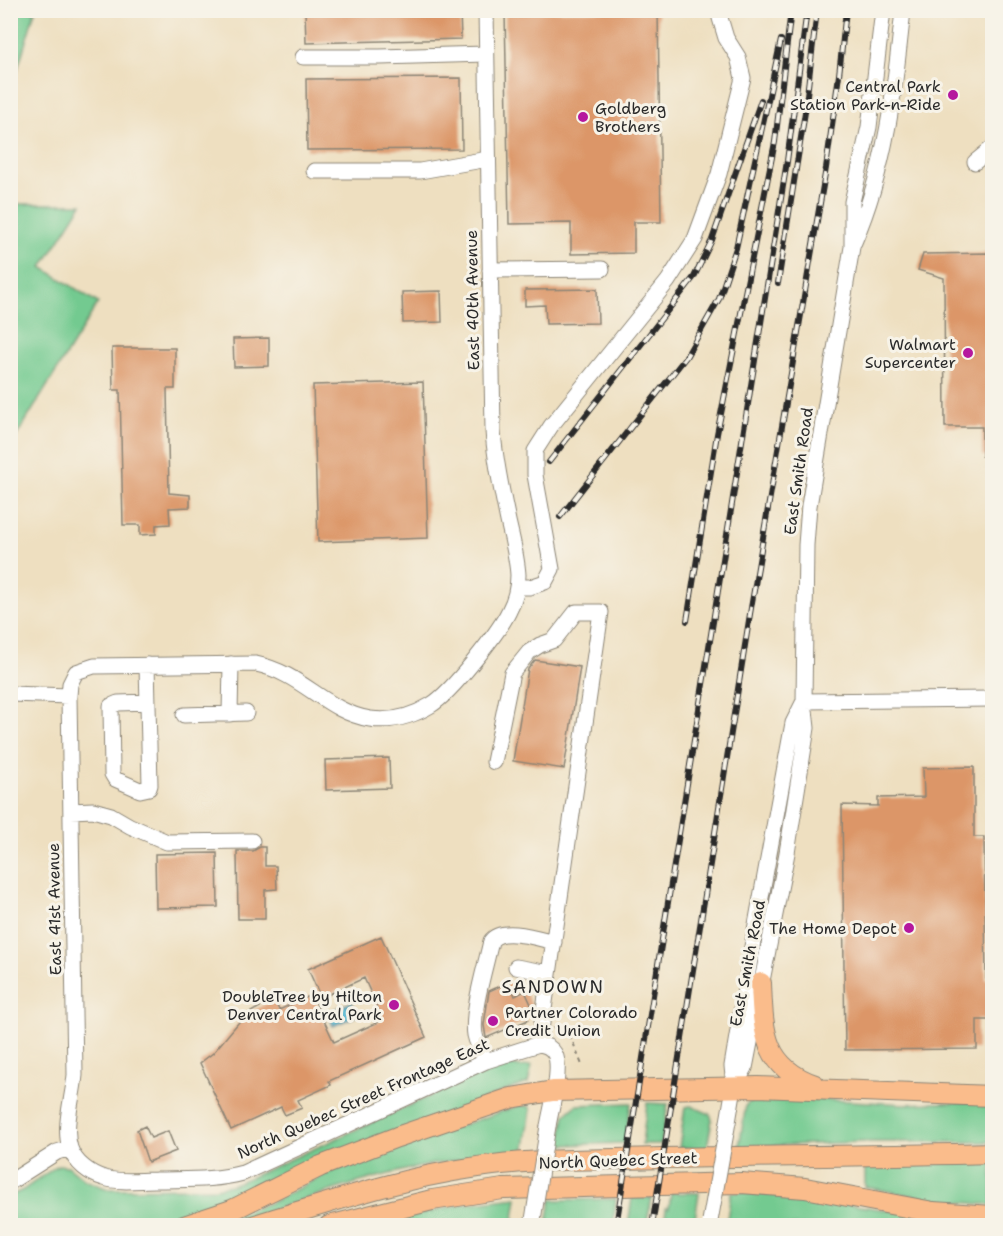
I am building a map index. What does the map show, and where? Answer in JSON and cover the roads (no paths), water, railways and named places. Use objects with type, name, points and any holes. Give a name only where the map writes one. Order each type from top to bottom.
[{"type":"main road","points":[[761,983],[764,1032],[777,1060],[792,1074],[829,1090]]},
{"type":"main road","points":[[184,1226],[232,1210],[321,1166],[388,1140],[501,1101],[553,1091],[734,1087],[993,1096]]},
{"type":"main road","name":"North Quebec Street","points":[[252,1226],[401,1181],[504,1164],[603,1159],[993,1153]]},
{"type":"main road","name":"North Quebec Street","points":[[329,1226],[421,1202],[487,1191],[741,1183],[805,1188],[933,1212],[993,1216]]},
{"type":"street","name":"East 40th Avenue","points":[[486,10],[492,431],[496,465],[514,548],[518,576],[517,587]]},
{"type":"street","points":[[148,702],[118,703],[111,706],[112,774],[115,779],[140,790],[149,788],[150,785],[148,702],[147,665],[256,664],[278,670],[299,681],[333,705],[352,715],[378,720],[407,716],[432,705],[449,690],[502,624],[517,587],[530,587],[545,582],[552,569],[535,475],[535,451],[551,426],[669,281],[695,240],[719,174],[742,78],[738,57],[726,38],[720,10]]},
{"type":"street","name":"East Smith Road","points":[[734,1087],[745,1068],[807,728],[804,701],[806,545],[809,506],[852,248],[852,202],[868,127],[883,10]]},
{"type":"street","name":"East Smith Road","points":[[852,248],[868,211],[887,132],[903,10]]},
{"type":"street","points":[[303,57],[486,54]]},
{"type":"street","points":[[975,162],[993,148]]},
{"type":"street","points":[[314,171],[420,171],[488,159]]},
{"type":"street","points":[[490,270],[602,269]]},
{"type":"street","points":[[494,762],[512,673],[529,652],[554,640],[576,612],[601,612],[541,1026],[539,1044],[547,1046],[555,1055],[557,1072],[532,1226]]},
{"type":"street","points":[[230,714],[231,664]]},
{"type":"street","name":"East 41st Avenue","points":[[70,1148],[69,1118],[75,1075],[70,684],[76,672],[89,666],[147,665]]},
{"type":"street","points":[[10,694],[69,696]]},
{"type":"street","points":[[804,701],[993,699]]},
{"type":"street","name":"East Smith Road","points":[[710,1223],[734,1087],[732,1066],[753,941],[793,723],[804,701]]},
{"type":"street","points":[[184,715],[246,713]]},
{"type":"street","points":[[70,811],[93,810],[111,815],[167,842],[252,841]]},
{"type":"street","points":[[486,1061],[475,1028],[476,1009],[491,941],[496,935],[507,933],[554,942]]},
{"type":"street","points":[[516,967],[549,973]]},
{"type":"street","name":"North Quebec Street Frontage East","points":[[70,1148],[83,1167],[104,1178],[129,1180],[226,1177],[243,1173],[486,1061],[526,1046],[539,1044]]},
{"type":"street","points":[[10,1182],[57,1152],[70,1148]]},
{"type":"water","points":[[352,1002],[358,1015],[333,1026],[328,1012]]},
{"type":"railway","points":[[687,621],[717,434],[775,142],[791,10]]},
{"type":"railway","points":[[616,1226],[787,161],[807,10]]},
{"type":"railway","points":[[778,283],[805,112],[817,10]]},
{"type":"railway","points":[[652,1226],[750,614],[826,168],[846,10]]},
{"type":"railway","points":[[560,517],[686,357],[719,299],[736,248],[781,40]]},
{"type":"railway","points":[[549,462],[694,277],[712,240],[761,100]]},
{"type":"place","name":"Central Park Station Park-n-Ride","points":[[953,95]]},
{"type":"place","name":"Goldberg Brothers","points":[[583,117]]},
{"type":"place","name":"Walmart Supercenter","points":[[968,353]]},
{"type":"place","name":"The Home Depot","points":[[909,928]]},
{"type":"place","name":"DoubleTree by Hilton Denver Central Park","points":[[394,1005]]},
{"type":"place","name":"Partner Colorado Credit Union","points":[[493,1021]]},
{"type":"district","name":"SANDOWN","points":[[553,987]]}]
